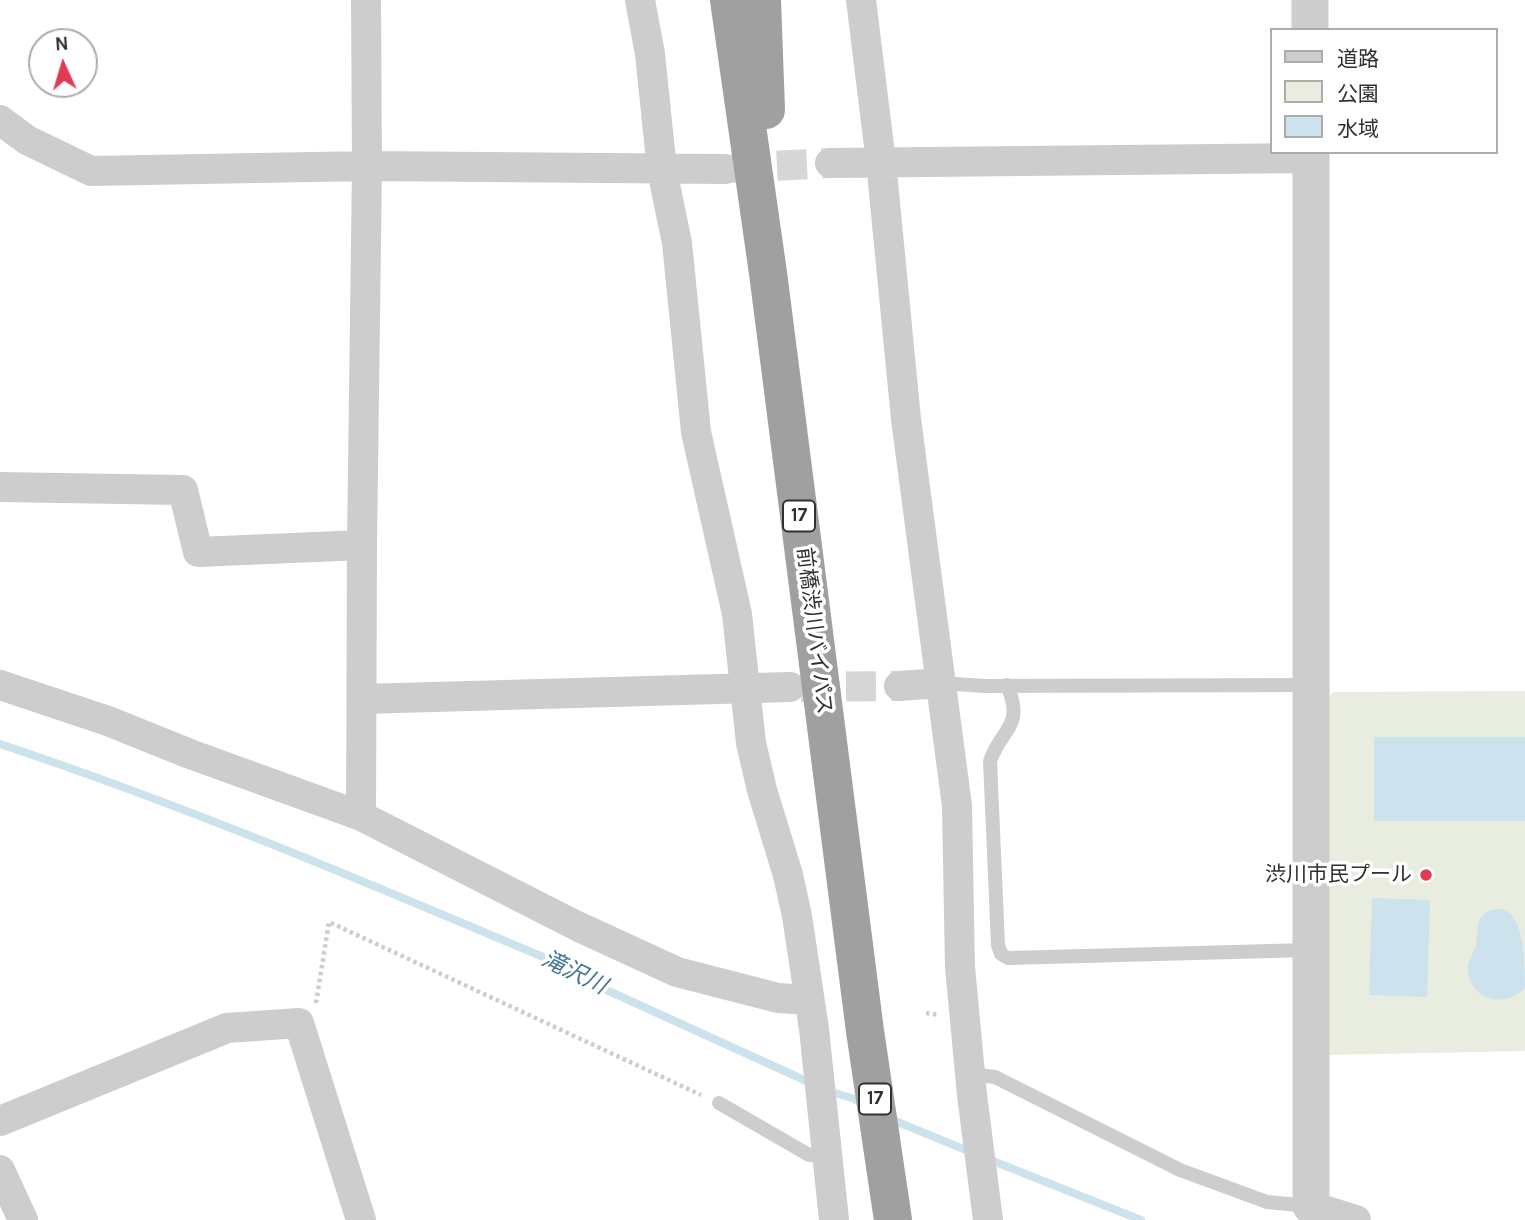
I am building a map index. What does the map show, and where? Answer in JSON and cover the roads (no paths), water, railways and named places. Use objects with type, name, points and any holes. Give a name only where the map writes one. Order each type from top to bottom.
[{"type":"highway","name":"17","points":[[713,0],[737,61]]},
{"type":"highway","name":"前橋渋川バイパス","points":[[729,0],[768,274],[865,1031],[893,1220]]},
{"type":"highway","name":"17","points":[[762,0],[768,274]]},
{"type":"street","points":[[362,816],[366,0]]},
{"type":"street","points":[[640,0],[650,54],[662,170],[677,243],[696,432],[737,614],[751,743],[797,916],[812,1015],[834,1220]]},
{"type":"street","points":[[861,0],[881,162],[906,419],[957,806],[960,967],[986,1212]]},
{"type":"street","points":[[1310,0],[1310,28]]},
{"type":"street","points":[[0,120],[27,140],[91,170],[367,166],[725,169]]},
{"type":"street","points":[[830,163],[1311,155],[1311,1206],[1356,1220]]},
{"type":"street","points":[[0,487],[183,490],[198,552],[362,545]]},
{"type":"street","points":[[898,686],[941,684]]},
{"type":"street","points":[[0,685],[108,721],[190,754],[362,816],[577,926],[677,972],[778,998],[812,1015]]},
{"type":"street","points":[[362,699],[790,687]]},
{"type":"street","points":[[0,1121],[227,1028],[299,1023],[361,1220]]},
{"type":"street","points":[[0,1170],[23,1220]]},
{"type":"lane","points":[[941,684],[1312,685]]},
{"type":"lane","points":[[1007,685],[1014,700],[1014,721],[995,748],[990,761],[998,945],[1001,954],[1008,958],[1312,950]]},
{"type":"lane","points":[[971,1084],[995,1077],[1180,1170],[1267,1202],[1311,1206]]},
{"type":"lane","points":[[719,1103],[809,1155],[827,1149]]},
{"type":"water","points":[[1374,737],[1525,737],[1525,821],[1374,821]]},
{"type":"water","points":[[1372,898],[1430,900],[1427,997],[1369,995]]},
{"type":"water","points":[[1500,909],[1508,912],[1519,929],[1524,953],[1525,988],[1508,998],[1499,999],[1490,998],[1475,988],[1470,980],[1468,966],[1476,945],[1479,921],[1486,913]]},
{"type":"waterway","name":"滝沢川","points":[[0,744],[208,819],[414,902],[550,960],[567,972],[813,1084]]},
{"type":"waterway","name":"滝沢川","points":[[828,1091],[855,1099],[864,1106]]},
{"type":"waterway","name":"滝沢川","points":[[888,1118],[973,1153]]},
{"type":"waterway","name":"滝沢川","points":[[988,1159],[1141,1220]]},
{"type":"tunnel","points":[[732,168],[830,163]]},
{"type":"tunnel","points":[[801,687],[899,686]]},
{"type":"place","name":"渋川市民プール","points":[[1426,875]]}]
